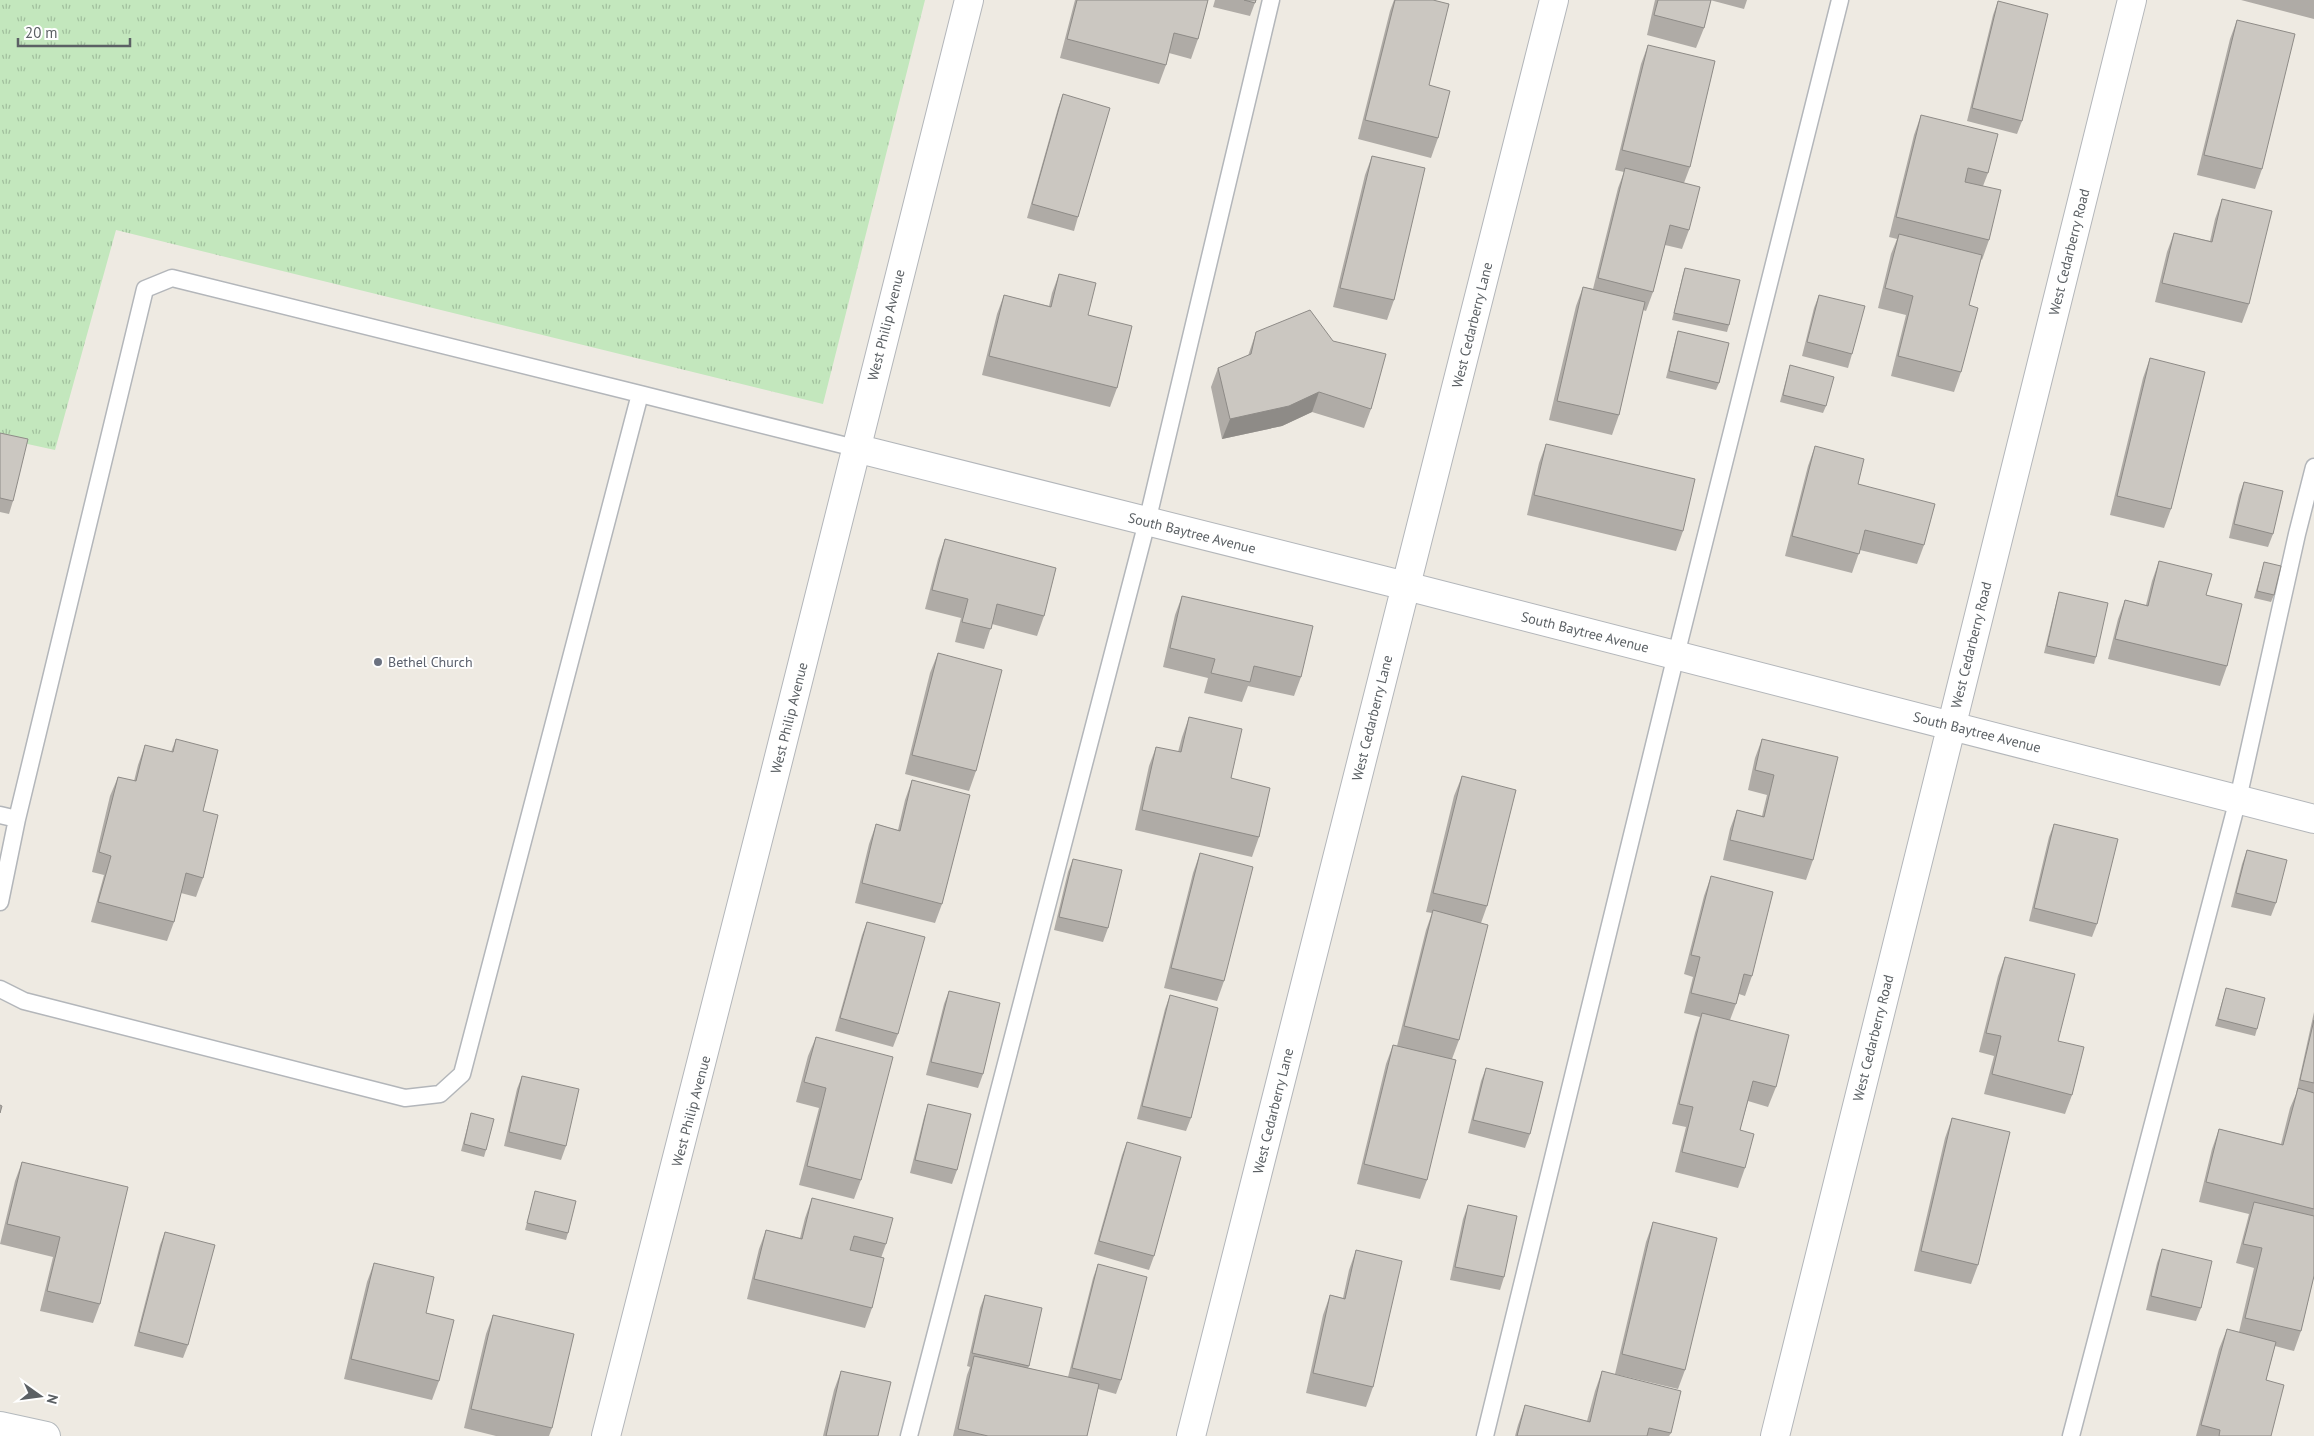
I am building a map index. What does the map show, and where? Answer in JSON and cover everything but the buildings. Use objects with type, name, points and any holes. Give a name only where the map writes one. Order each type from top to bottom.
[{"type":"street","name":"West Philip Avenue","points":[[606,1436],[707,1048],[855,448],[969,0]]},
{"type":"street","name":"West Cedarberry Lane","points":[[1190,1436],[1554,0]]},
{"type":"street","name":"West Cedarberry Road","points":[[1775,1436],[2132,0]]},
{"type":"street","name":"South Baytree Avenue","points":[[855,448],[1406,586],[2314,818]]},
{"type":"street","points":[[0,1426],[46,1436]]},
{"type":"lane","points":[[909,1436],[1148,522],[1271,0]]},
{"type":"lane","points":[[1485,1436],[1676,655],[1840,0]]},
{"type":"lane","points":[[0,902],[17,819],[145,289],[172,278],[855,448]]},
{"type":"lane","points":[[0,989],[24,1001],[405,1098],[440,1094],[462,1074],[640,394]]},
{"type":"lane","points":[[2071,1436],[2238,799],[2297,534],[2314,467]]},
{"type":"lane","points":[[0,815],[17,819]]},
{"type":"green space","points":[[0,0],[925,0],[823,404],[116,230],[55,450],[0,438]]},
{"type":"place","name":"Bethel Church","points":[[378,662]]}]
